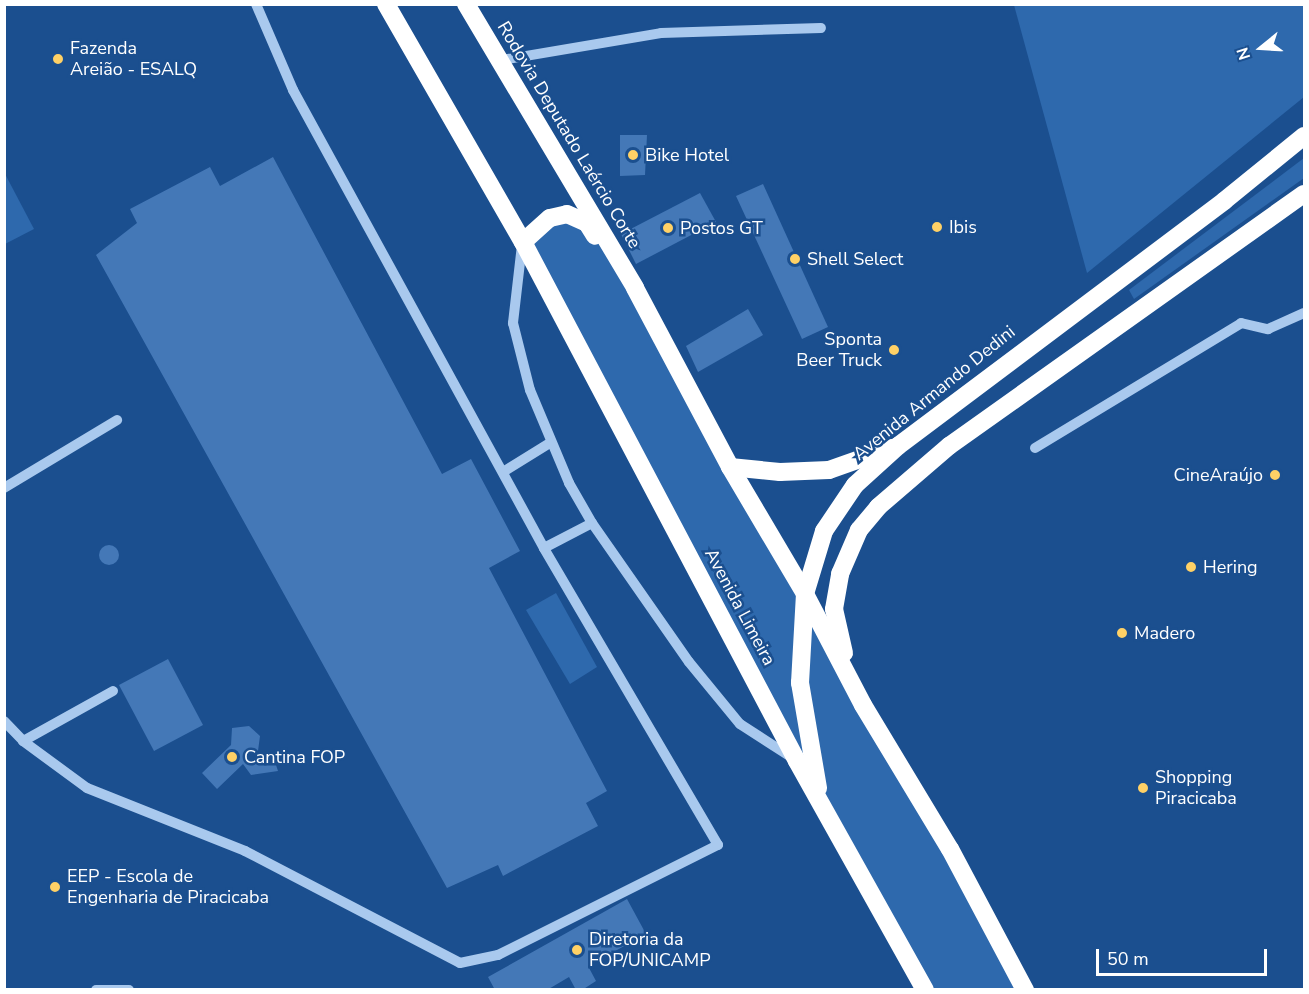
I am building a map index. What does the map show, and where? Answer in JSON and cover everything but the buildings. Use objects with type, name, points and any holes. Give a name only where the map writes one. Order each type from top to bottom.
[{"type":"highway","points":[[386,4],[523,242],[550,218],[567,214],[587,223],[608,260],[635,288],[730,467],[805,594],[863,705],[950,849],[1025,990]]},
{"type":"highway","name":"Rodovia Deputado Laércio Corte","points":[[466,4],[502,60],[635,288]]},
{"type":"highway","name":"Avenida Armando Dedini","points":[[820,801],[800,683],[805,594],[824,531],[855,485],[898,446],[1224,201],[1305,136]]},
{"type":"highway","points":[[863,705],[839,637],[834,609],[840,574],[849,552],[859,530],[878,507],[949,446],[1305,194]]},
{"type":"highway","name":"Avenida Limeira","points":[[523,242],[797,761],[925,990]]},
{"type":"highway","points":[[730,467],[828,470],[898,446]]},
{"type":"street","points":[[4,722],[23,741],[87,788],[245,851],[460,963],[498,955],[718,845],[544,548],[293,90],[256,4]]},
{"type":"street","points":[[502,60],[661,33],[821,28]]},
{"type":"street","points":[[523,242],[513,323],[530,390],[550,443],[592,523],[689,662],[740,724],[797,761]]},
{"type":"street","points":[[1035,448],[1240,323],[1268,329],[1305,313]]},
{"type":"street","points":[[4,488],[117,420]]},
{"type":"street","points":[[503,472],[550,443]]},
{"type":"street","points":[[544,548],[592,523]]},
{"type":"street","points":[[23,741],[113,691]]},
{"type":"street","points":[[96,990],[129,990]]},
{"type":"shaded area","points":[[1014,5],[1304,5],[1304,97],[1087,273]]},
{"type":"shaded area","points":[[1304,158],[1304,178],[1134,299],[1129,290]]},
{"type":"shaded area","points":[[4,172],[34,229],[5,244],[4,244]]},
{"type":"shaded area","points":[[550,218],[587,223],[635,288],[1025,989],[925,989],[523,242]]},
{"type":"shaded area","points":[[556,593],[597,667],[570,684],[526,610]]},
{"type":"place","name":"Fazenda Areião - ESALQ","points":[[58,59]]},
{"type":"place","name":"Bike Hotel","points":[[633,155]]},
{"type":"place","name":"Ibis","points":[[937,227]]},
{"type":"place","name":"Postos GT","points":[[668,228]]},
{"type":"place","name":"Shell Select","points":[[795,259]]},
{"type":"place","name":"Sponta Beer Truck","points":[[894,350]]},
{"type":"place","name":"CineAraújo","points":[[1275,475]]},
{"type":"place","name":"Hering","points":[[1191,567]]},
{"type":"place","name":"Madero","points":[[1122,633]]},
{"type":"place","name":"Cantina FOP","points":[[232,757]]},
{"type":"place","name":"Shopping Piracicaba","points":[[1143,788]]},
{"type":"place","name":"EEP - Escola de Engenharia de Piracicaba","points":[[55,887]]},
{"type":"place","name":"Diretoria da FOP/UNICAMP","points":[[577,950]]}]
